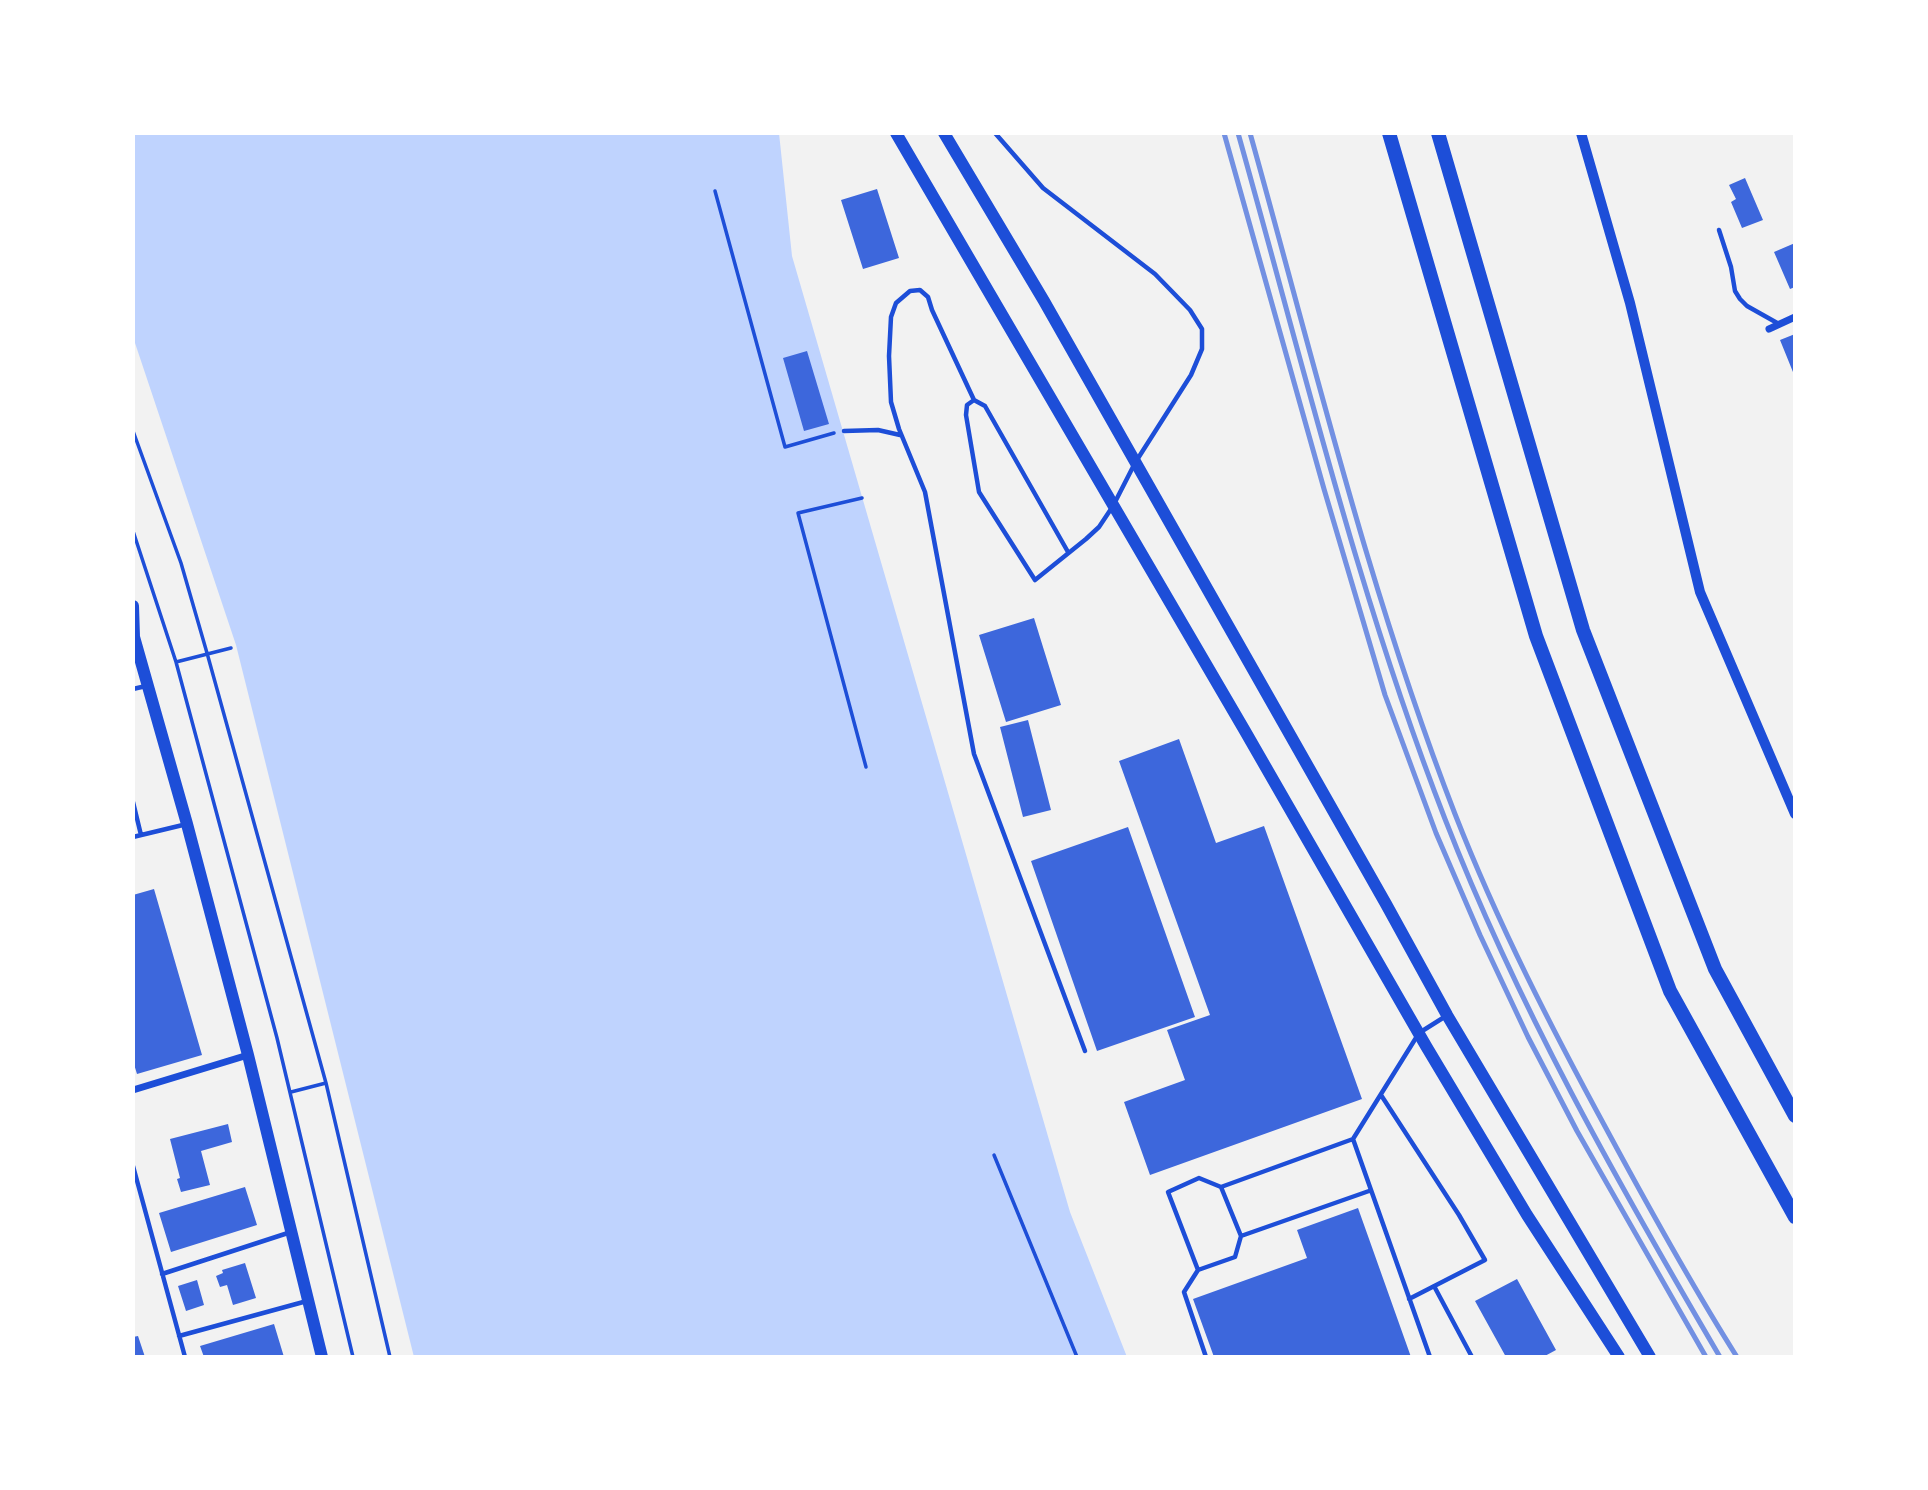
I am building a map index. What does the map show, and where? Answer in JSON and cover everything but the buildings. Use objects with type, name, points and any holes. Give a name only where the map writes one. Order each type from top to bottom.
[{"type":"highway","points":[[1389,133],[1536,636],[1670,991],[1795,1216]]},
{"type":"highway","points":[[1438,133],[1583,630],[1715,969],[1795,1115]]},
{"type":"main road","points":[[896,133],[1419,1033],[1527,1215],[1619,1357]]},
{"type":"main road","points":[[944,133],[1044,301],[1447,1015],[1650,1357]]},
{"type":"main road","points":[[1581,133],[1630,303],[1700,592],[1795,814]]},
{"type":"main road","points":[[133,607],[134,637],[248,1055],[322,1357]]},
{"type":"main road","points":[[1602,1330],[1613,1357]]},
{"type":"street","points":[[1769,329],[1795,317]]},
{"type":"street","points":[[133,1090],[248,1055]]},
{"type":"lane","points":[[974,400],[967,405],[966,415],[979,492],[1035,580],[1099,527],[1135,463],[1191,375],[1202,349],[1202,329],[1190,310],[1155,274],[1043,188],[995,133]]},
{"type":"lane","points":[[1719,230],[1731,267],[1734,291],[1747,306],[1779,324]]},
{"type":"lane","points":[[1068,552],[985,405],[974,400],[928,297],[920,290],[909,291],[896,303],[893,310],[889,356],[891,402],[901,435],[925,492],[974,754],[1085,1051]]},
{"type":"lane","points":[[844,431],[878,430],[901,435]]},
{"type":"lane","points":[[133,689],[149,685]]},
{"type":"lane","points":[[133,802],[141,835]]},
{"type":"lane","points":[[133,837],[187,824]]},
{"type":"lane","points":[[1198,1270],[1168,1192],[1199,1178],[1221,1187],[1353,1139],[1419,1033],[1447,1015]]},
{"type":"lane","points":[[1381,1095],[1485,1260],[1409,1299]]},
{"type":"lane","points":[[1353,1139],[1430,1357]]},
{"type":"lane","points":[[133,1166],[185,1357]]},
{"type":"lane","points":[[1206,1357],[1184,1292],[1198,1270],[1236,1256],[1241,1237],[1221,1187]]},
{"type":"lane","points":[[1241,1237],[1370,1191]]},
{"type":"lane","points":[[162,1274],[292,1232]]},
{"type":"lane","points":[[1434,1286],[1472,1357]]},
{"type":"lane","points":[[179,1336],[308,1301]]},
{"type":"path","points":[[715,191],[785,447],[844,431]]},
{"type":"path","points":[[133,431],[181,563],[207,653],[326,1083],[390,1357]]},
{"type":"path","points":[[862,498],[799,513],[866,767]]},
{"type":"path","points":[[133,531],[176,662],[291,1092],[354,1357]]},
{"type":"path","points":[[176,662],[231,648]]},
{"type":"path","points":[[291,1092],[326,1083]]},
{"type":"path","points":[[994,1155],[1077,1357]]},
{"type":"water","points":[[133,133],[779,133],[792,256],[1070,1212],[1127,1357],[414,1357],[236,645],[133,337]]},
{"type":"railway","points":[[1224,133],[1385,695],[1436,833],[1528,1037],[1577,1131],[1706,1357]]},
{"type":"railway","points":[[1238,133],[1358,565],[1414,735],[1445,819],[1504,958],[1537,1026],[1607,1160],[1720,1357]]},
{"type":"railway","points":[[1250,133],[1369,562],[1424,731],[1455,814],[1508,936],[1567,1054],[1671,1246],[1737,1357]]}]
